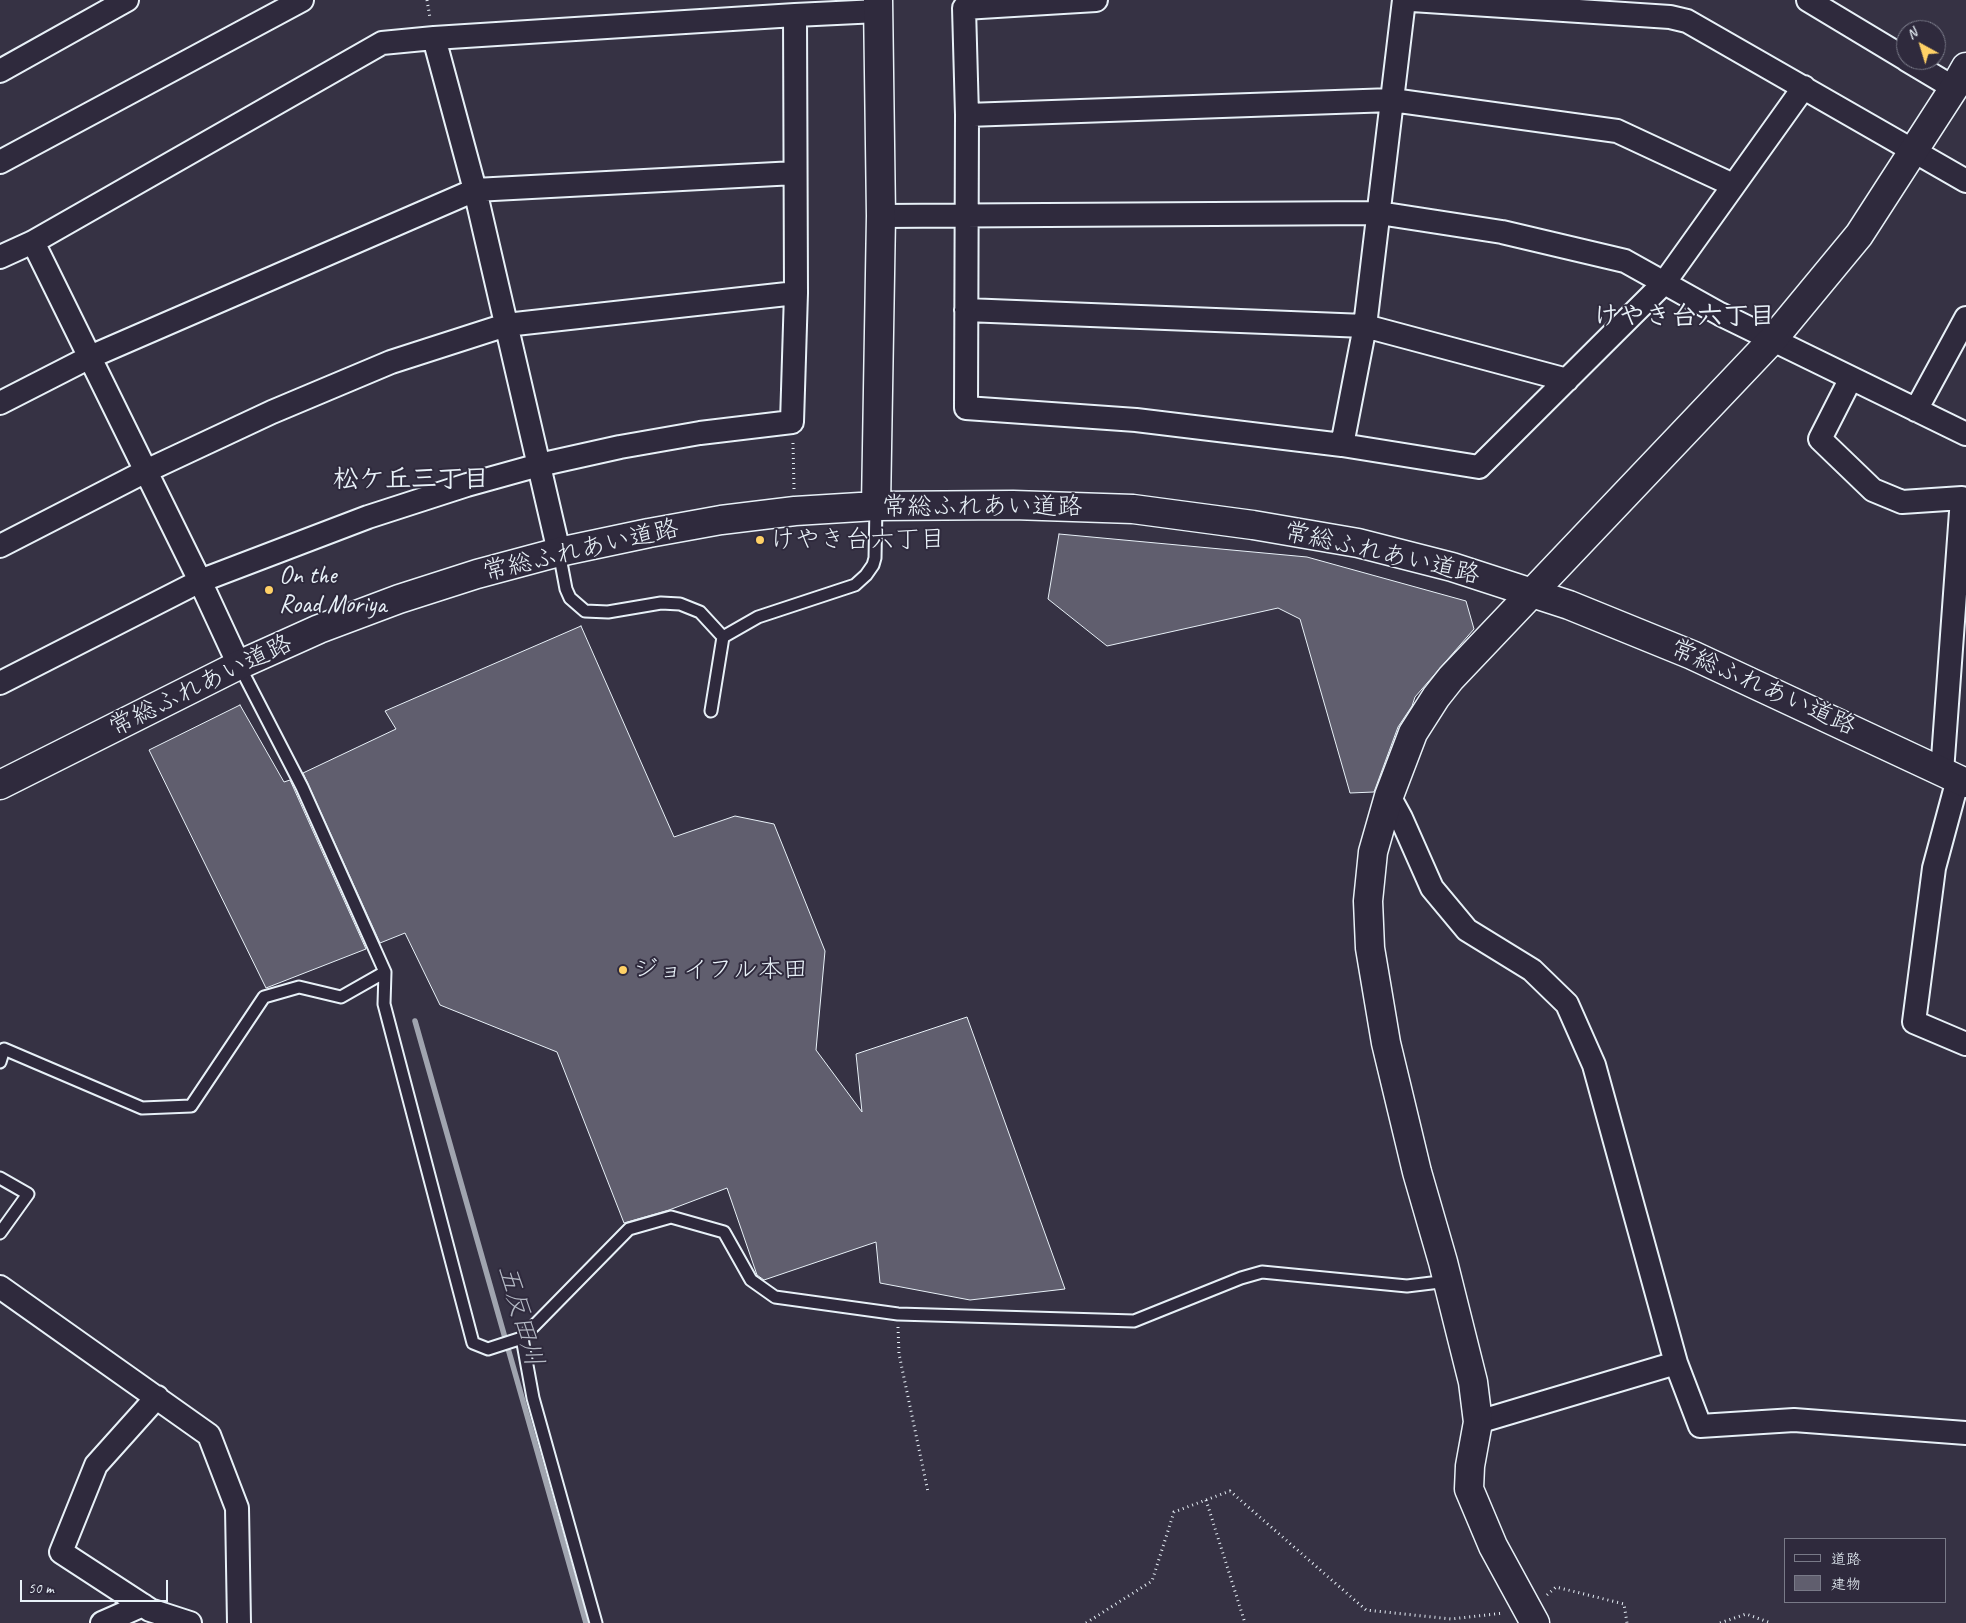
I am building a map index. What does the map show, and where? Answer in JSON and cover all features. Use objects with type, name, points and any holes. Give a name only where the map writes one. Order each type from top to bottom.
[{"type":"street","points":[[0,72],[127,0]]},
{"type":"street","points":[[0,162],[302,0]]},
{"type":"street","points":[[1096,0],[964,8],[967,115],[966,408],[1136,420],[1342,445],[1479,467],[1664,283],[1804,87]]},
{"type":"street","points":[[1342,445],[1365,326],[1404,0]]},
{"type":"street","points":[[1412,0],[1670,17],[1688,21],[1966,181]]},
{"type":"street","points":[[1808,0],[1896,54]]},
{"type":"street","points":[[0,257],[33,242],[382,43],[795,15],[878,5],[880,216],[876,506]]},
{"type":"street","points":[[0,683],[200,581],[368,517],[467,485],[539,465],[620,447],[700,433],[792,422],[796,293],[795,15]]},
{"type":"street","points":[[434,38],[475,190],[559,552]]},
{"type":"street","points":[[1532,1617],[1493,1546],[1469,1489],[1470,1466],[1478,1422],[1473,1382],[1448,1281],[1417,1172],[1386,1043],[1370,948],[1368,901],[1373,852],[1389,796],[1413,733],[1436,697],[1451,678],[1532,592],[1774,340],[1859,235],[1960,78],[1936,70]]},
{"type":"street","points":[[967,115],[1392,100],[1617,131],[1733,185]]},
{"type":"street","points":[[0,403],[90,357],[475,190],[795,173]]},
{"type":"street","points":[[880,216],[1378,213],[1502,232],[1625,261],[1720,314],[1966,434]]},
{"type":"street","points":[[33,242],[146,470],[239,665]]},
{"type":"street","points":[[0,546],[146,470],[272,412],[391,362],[506,325],[796,293]]},
{"type":"street","points":[[966,310],[1365,326],[1567,380]]},
{"type":"street","points":[[1916,410],[1966,318]]},
{"type":"street","points":[[1851,378],[1820,439],[1873,490],[1902,502],[1962,498],[1955,778],[1934,868],[1914,1022],[1966,1044]]},
{"type":"street","name":"常総ふれあい道路","points":[[0,785],[239,665],[319,629],[399,599],[476,574],[559,552],[721,520],[795,511],[876,506],[1013,505],[1133,509],[1243,523],[1358,543],[1452,567],[1569,605],[1692,655],[1955,778]]},
{"type":"street","points":[[1389,796],[1401,818],[1432,888],[1467,930],[1532,970],[1567,1004],[1594,1065],[1676,1363],[1700,1426],[1794,1420],[1966,1433]]},
{"type":"street","points":[[0,1288],[209,1435],[237,1508],[239,1623]]},
{"type":"street","points":[[1478,1422],[1676,1363]]},
{"type":"street","points":[[157,1397],[96,1465],[61,1552],[150,1610],[190,1623]]},
{"type":"street","points":[[102,1623],[142,1605]]},
{"type":"lane","points":[[723,637],[758,617],[855,585],[874,565],[876,506]]},
{"type":"lane","points":[[559,552],[566,589],[570,598],[585,611],[608,612],[660,603],[680,604],[700,612],[723,637]]},
{"type":"lane","points":[[711,711],[723,637]]},
{"type":"lane","points":[[239,665],[302,787],[385,972],[384,1004],[473,1343],[488,1349],[522,1338],[629,1229],[671,1217],[724,1232],[751,1280],[775,1297],[898,1314],[1134,1320],[1262,1272],[1407,1286],[1448,1281]]},
{"type":"lane","points":[[0,1062],[4,1049],[142,1108],[191,1106],[264,997],[299,987],[341,997],[385,972]]},
{"type":"lane","points":[[0,1178],[28,1194],[0,1233]]},
{"type":"lane","points":[[522,1338],[533,1398],[596,1623]]},
{"type":"path","points":[[792,422],[795,511]]},
{"type":"path","points":[[898,1314],[899,1354],[928,1492]]},
{"type":"path","points":[[1086,1623],[1152,1581],[1174,1512],[1230,1491],[1366,1610],[1451,1619],[1532,1617],[1556,1587],[1624,1604],[1627,1623]]},
{"type":"path","points":[[1206,1500],[1245,1623]]},
{"type":"path","points":[[1720,1623],[1746,1614],[1771,1623]]},
{"type":"building","points":[[1059,534],[1307,557],[1466,601],[1474,629],[1415,697],[1412,706],[1398,727],[1374,792],[1350,793],[1300,619],[1278,608],[1107,646],[1048,599]]},
{"type":"building","name":"ジョイフル本田","points":[[581,626],[674,837],[735,816],[774,824],[825,951],[816,1050],[862,1112],[856,1054],[967,1017],[1065,1289],[970,1300],[880,1283],[876,1242],[764,1280],[757,1275],[727,1188],[669,1210],[624,1223],[557,1052],[440,1005],[405,933],[380,943],[303,773],[396,729],[385,711]]},
{"type":"building","points":[[240,705],[284,782],[290,780],[366,949],[266,988],[149,750]]},
{"type":"waterway","name":"五反田川","points":[[415,1021],[586,1623]]},
{"type":"place","name":"けやき台六丁目","points":[[760,540]]},
{"type":"place","name":"On the Road Moriya","points":[[269,590]]},
{"type":"place","name":"ジョイフル本田","points":[[623,970]]},
{"type":"district","name":"けやき台六丁目","points":[[1684,317]]},
{"type":"district","name":"松ケ丘三丁目","points":[[411,480]]}]
